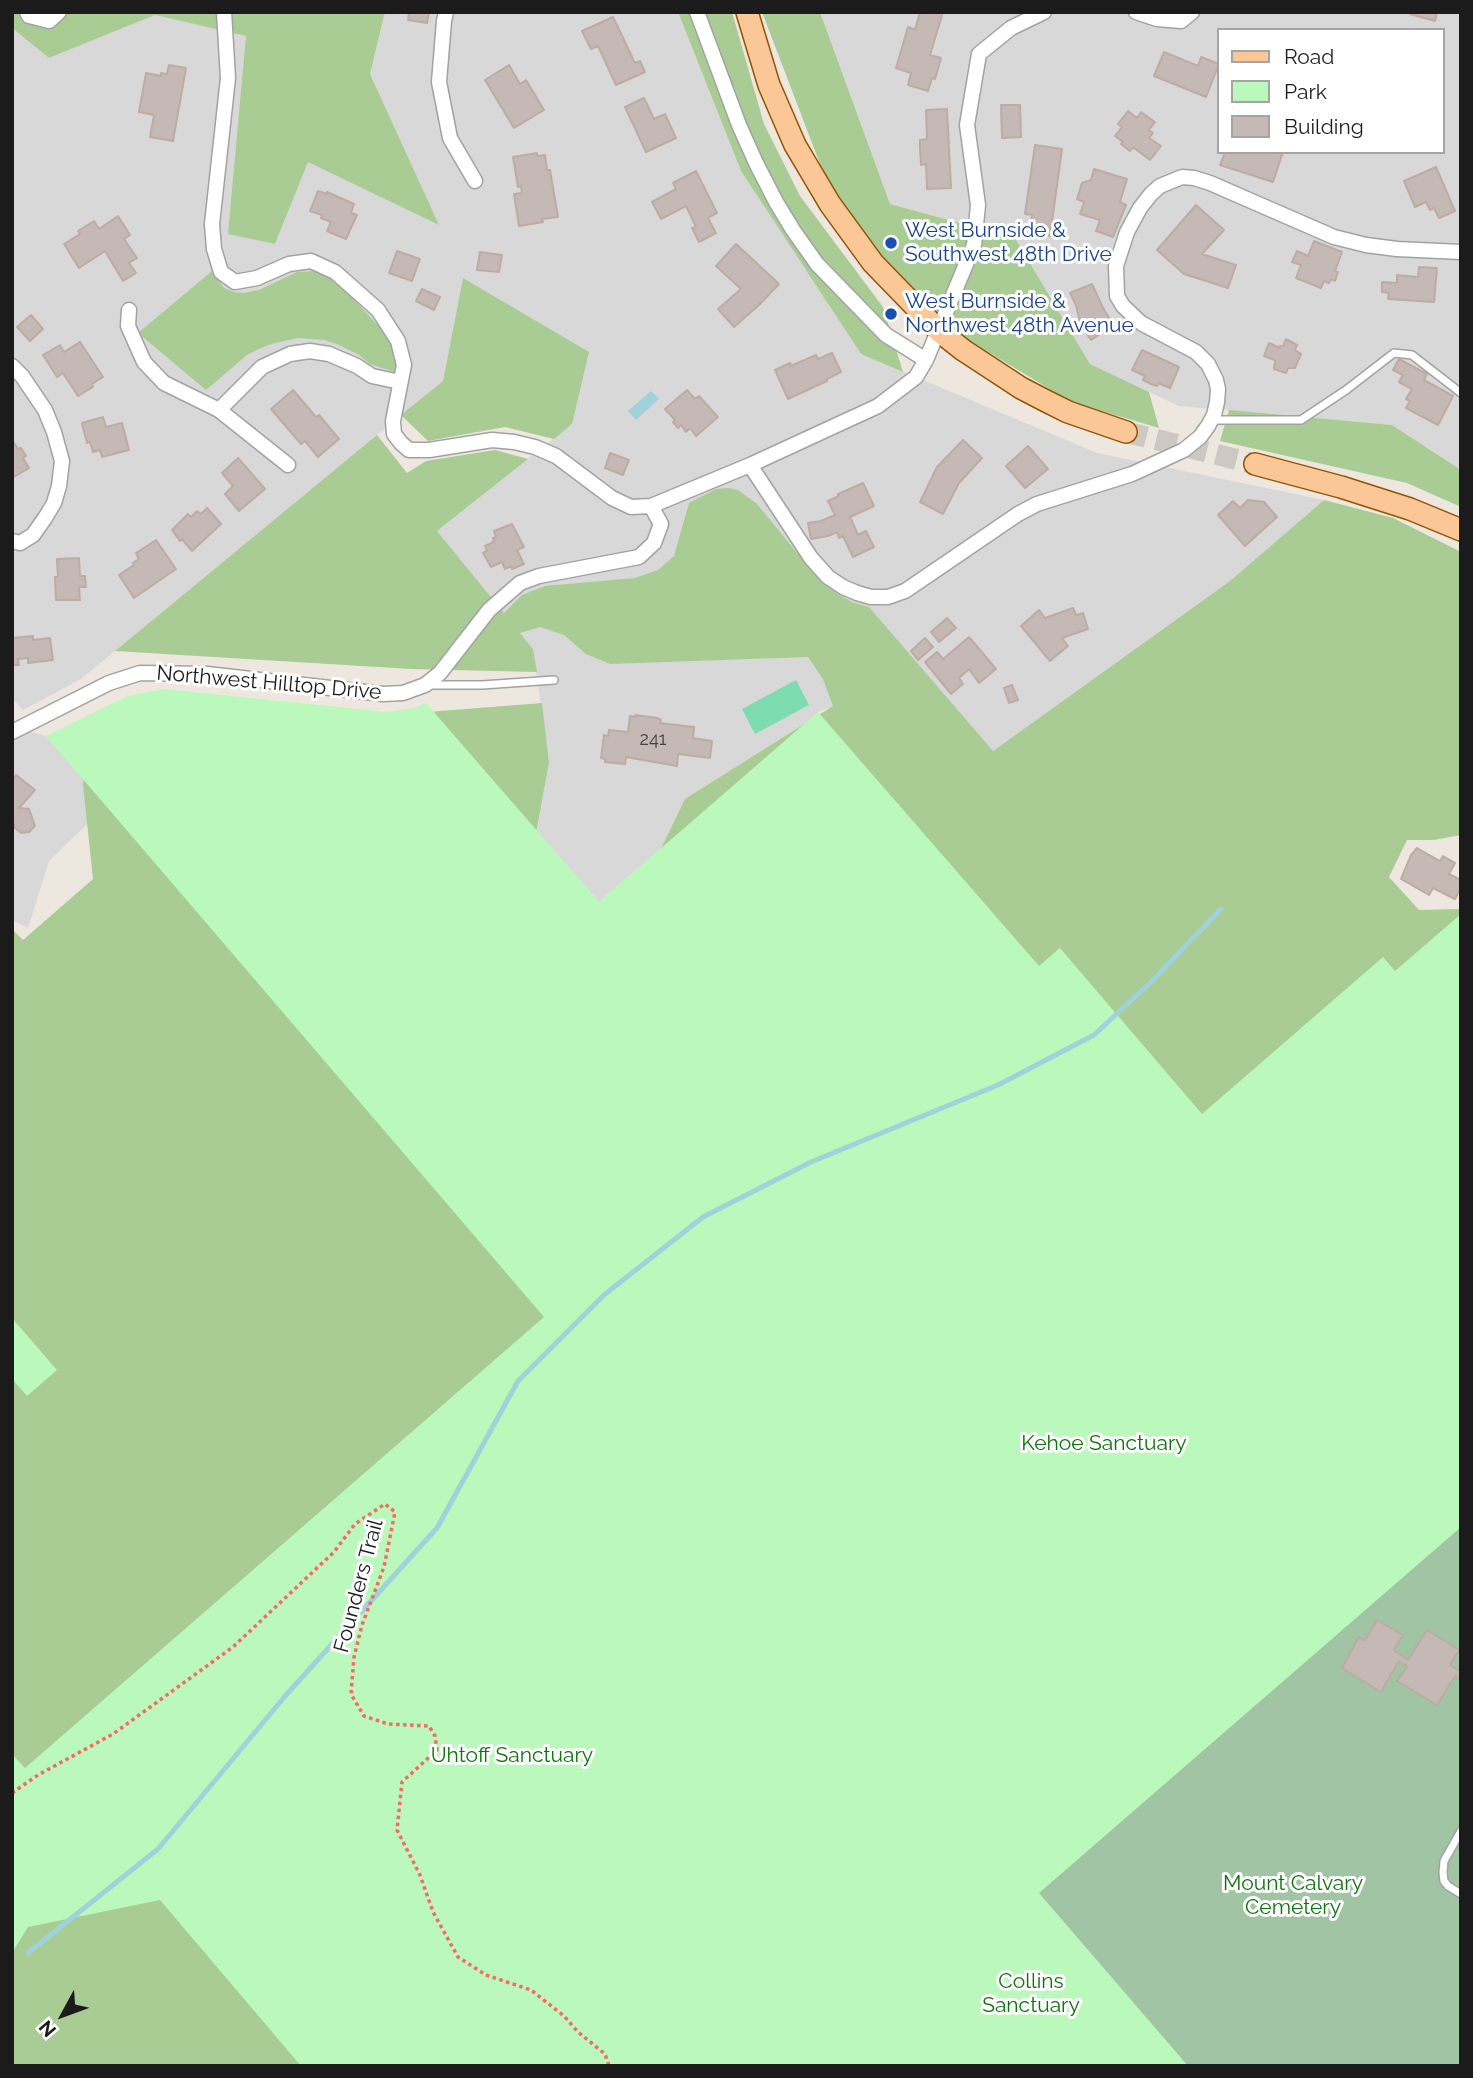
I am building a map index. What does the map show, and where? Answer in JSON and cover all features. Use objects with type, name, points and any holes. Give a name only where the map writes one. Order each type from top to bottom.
[{"type":"main road","points":[[747,12],[769,85],[795,145],[830,204],[873,262],[939,331],[963,350],[1021,388],[1068,412],[1126,432]]},
{"type":"main road","points":[[1255,464],[1410,509],[1461,530]]},
{"type":"street","points":[[27,12],[29,16],[49,21],[59,12]]},
{"type":"street","points":[[224,12],[228,78],[212,223],[214,249],[221,272],[234,282],[257,278],[289,264],[311,261],[335,272],[378,310],[398,341],[404,366],[393,421],[394,434],[409,450],[429,450],[492,440],[535,447],[556,456],[612,498],[631,507],[651,506],[750,465],[878,405],[916,377],[939,331],[974,245],[978,205],[967,125],[979,54],[1010,28],[1044,12]]},
{"type":"street","points":[[446,12],[439,82],[450,138],[475,181]]},
{"type":"street","points":[[697,12],[739,125],[776,202],[793,230],[817,264],[886,335],[926,360]]},
{"type":"street","points":[[1136,12],[1157,19],[1181,21],[1192,12]]},
{"type":"street","points":[[750,465],[811,558],[828,577],[857,593],[871,597],[887,597],[905,591],[1018,513],[1037,504],[1132,474],[1184,450],[1200,437],[1211,420],[1217,402],[1218,389],[1208,364],[1196,352],[1141,323],[1117,296],[1116,266],[1126,232],[1140,208],[1160,186],[1182,177],[1194,178],[1335,237],[1366,245],[1461,252]]},
{"type":"street","points":[[129,310],[128,326],[144,362],[164,383],[219,410],[288,465]]},
{"type":"street","points":[[219,410],[262,367],[290,354],[310,351],[329,354],[372,376],[400,382]]},
{"type":"street","points":[[12,366],[45,410],[62,461],[54,503],[45,518],[33,535],[20,543],[12,541]]},
{"type":"street","points":[[425,685],[440,673],[489,610],[520,583],[539,576],[639,557],[654,543],[661,524],[651,506]]},
{"type":"street","name":"Northwest Hilltop Drive","points":[[12,732],[109,683],[140,673],[206,674],[383,694],[403,693],[425,685]]},
{"type":"lane","points":[[1211,420],[1301,420],[1394,353],[1412,355],[1461,393]]},
{"type":"lane","points":[[425,685],[554,681]]},
{"type":"lane","points":[[1461,1831],[1444,1861],[1443,1872],[1448,1886],[1461,1894]]},
{"type":"path","name":"Founders Trail","points":[[12,1793],[38,1775],[113,1734],[233,1647],[334,1552],[355,1524],[384,1504],[395,1512],[384,1567],[362,1625],[354,1657],[351,1694],[364,1716],[388,1724],[429,1726],[435,1736],[436,1750],[402,1782],[397,1830],[421,1875],[433,1912],[457,1957],[486,1975],[531,1990],[605,2054],[609,2066]]},
{"type":"shaded area","points":[[385,12],[678,12],[741,171],[861,354],[1097,453],[1324,500],[1230,581],[993,751],[834,706],[818,712],[599,902],[537,831],[549,763],[533,649],[437,531],[572,424],[463,279],[443,381],[81,679],[23,710],[12,698],[12,28],[49,58],[155,15],[247,36],[229,233],[275,244],[308,161],[438,224],[370,74]]},
{"type":"shaded area","points":[[820,12],[1461,12],[1461,470],[1392,425],[1179,406],[1090,364],[1015,238],[890,204]]},
{"type":"shaded area","points":[[12,727],[46,736],[106,806],[49,861],[28,928],[12,920]]},
{"type":"green space","points":[[12,12],[385,12],[370,74],[439,225],[308,162],[275,244],[228,234],[246,36],[155,15],[49,58],[12,28]]},
{"type":"green space","points":[[678,12],[732,12],[764,124],[800,196],[883,307],[903,372],[861,354],[741,171]]},
{"type":"green space","points":[[762,12],[820,12],[890,204],[1015,238],[1090,364],[1149,392],[1159,428],[1071,402],[952,330],[878,255],[825,177]]},
{"type":"green space","points":[[212,271],[224,288],[244,293],[259,290],[297,272],[325,273],[338,282],[393,343],[400,374],[370,364],[337,344],[298,338],[271,344],[247,355],[206,390],[138,333]]},
{"type":"green space","points":[[463,278],[589,352],[572,424],[554,439],[505,427],[428,441],[401,415],[443,381]]},
{"type":"green space","points":[[1229,410],[1392,425],[1461,470],[1461,507],[1407,483],[1220,441]]},
{"type":"green space","points":[[377,435],[407,473],[426,461],[495,450],[528,459],[437,531],[504,613],[522,595],[545,586],[635,578],[658,570],[674,556],[689,503],[716,489],[738,490],[757,504],[798,554],[836,593],[869,607],[993,751],[1230,581],[1324,500],[1393,518],[1461,552],[1461,835],[1434,840],[1407,840],[1389,877],[1419,910],[1461,907],[1461,2066],[12,2066],[12,929],[23,940],[93,879],[83,785],[87,748],[389,715],[542,703],[549,763],[527,883],[578,927],[654,863],[685,799],[833,706],[823,679],[808,657],[610,664],[586,654],[564,635],[540,627],[520,633],[533,649],[537,672],[411,669],[115,651]]},
{"type":"green space","points":[[796,680],[809,705],[755,734],[742,709]]},
{"type":"green space","name":"Uhtoff Sanctuary","points":[[163,689],[387,712],[415,708],[426,703],[599,902],[818,712],[1039,966],[1060,948],[1202,1114],[1383,957],[1395,971],[1461,914],[1461,1527],[1039,1893],[1188,2066],[301,2066],[160,1900],[28,1927],[12,1953],[12,1754],[25,1768],[544,1317],[46,736],[128,696]]},
{"type":"green space","points":[[12,1318],[57,1370],[27,1396],[12,1379]]},
{"type":"green space","name":"Mount Calvary Cemetery","points":[[1461,1527],[1461,2066],[1188,2066],[1039,1893]]},
{"type":"water","points":[[651,391],[659,399],[636,420],[628,411]]},
{"type":"building","points":[[409,12],[429,12],[427,23],[408,20]]},
{"type":"building","points":[[920,12],[943,12],[930,55],[941,58],[935,79],[932,78],[928,91],[908,85],[911,73],[896,68],[908,27],[915,30]]},
{"type":"building","points":[[1410,12],[1437,12],[1435,21]]},
{"type":"building","points":[[613,17],[635,63],[640,61],[645,72],[616,85],[598,46],[591,49],[582,31]]},
{"type":"building","points":[[1164,52],[1198,66],[1201,57],[1218,64],[1206,97],[1154,76]]},
{"type":"building","points":[[169,65],[186,68],[173,141],[150,137],[154,115],[139,112],[146,73],[161,76],[161,73],[167,74]]},
{"type":"building","points":[[509,65],[520,84],[526,80],[544,110],[514,128],[485,80]]},
{"type":"building","points":[[644,98],[654,119],[665,114],[676,138],[646,152],[625,107]]},
{"type":"building","points":[[1001,105],[1020,105],[1021,137],[1002,138]]},
{"type":"building","points":[[947,109],[951,188],[927,189],[926,164],[921,165],[920,147],[920,140],[927,139],[926,110]]},
{"type":"building","points":[[1128,111],[1137,118],[1141,112],[1155,122],[1149,130],[1153,133],[1149,138],[1161,146],[1150,160],[1133,147],[1130,151],[1115,136],[1122,127],[1118,124]]},
{"type":"building","points":[[1035,145],[1062,149],[1050,236],[1029,233],[1032,215],[1025,214]]},
{"type":"building","points":[[537,153],[537,156],[545,155],[547,170],[550,170],[558,217],[519,226],[514,194],[522,193],[521,186],[518,187],[513,157]]},
{"type":"building","points":[[1224,154],[1282,154],[1273,182],[1220,165]]},
{"type":"building","points":[[1436,167],[1455,211],[1439,218],[1434,208],[1430,210],[1426,202],[1415,207],[1404,181]]},
{"type":"building","points":[[1094,169],[1127,179],[1120,202],[1126,205],[1113,237],[1096,231],[1100,220],[1080,214],[1084,202],[1077,199],[1082,183],[1091,180]]},
{"type":"building","points":[[696,171],[717,213],[708,218],[716,233],[699,242],[692,228],[696,227],[686,206],[661,219],[652,202],[676,189],[673,183]]},
{"type":"building","points":[[318,191],[327,192],[354,204],[351,213],[357,215],[346,239],[327,231],[331,222],[310,211]]},
{"type":"building","points":[[1196,205],[1224,230],[1202,254],[1236,265],[1228,288],[1184,274],[1157,250]]},
{"type":"building","points":[[118,216],[130,235],[124,239],[137,258],[129,263],[136,273],[123,281],[105,251],[79,268],[64,244],[94,221],[99,229]]},
{"type":"building","points":[[1314,241],[1342,252],[1335,271],[1338,272],[1335,281],[1324,281],[1321,288],[1296,278],[1301,265],[1292,262],[1297,251],[1308,256]]},
{"type":"building","points":[[736,244],[779,284],[734,327],[718,309],[741,289],[716,266]]},
{"type":"building","points":[[397,251],[420,259],[412,281],[389,273]]},
{"type":"building","points":[[480,252],[502,255],[499,272],[477,270]]},
{"type":"building","points":[[1419,267],[1437,268],[1434,302],[1388,299],[1389,293],[1382,292],[1382,282],[1397,283],[1397,275],[1418,277]]},
{"type":"building","points":[[1092,284],[1114,325],[1091,340],[1080,323],[1070,293]]},
{"type":"building","points":[[422,289],[440,297],[434,310],[416,301]]},
{"type":"building","points":[[31,315],[43,329],[30,341],[17,327]]},
{"type":"building","points":[[1286,339],[1297,345],[1295,350],[1301,354],[1295,368],[1288,368],[1286,373],[1274,369],[1275,360],[1264,356],[1269,343],[1280,348]]},
{"type":"building","points":[[80,342],[103,377],[78,396],[63,373],[57,377],[43,355],[60,345],[64,352]]},
{"type":"building","points":[[1142,350],[1179,367],[1170,388],[1158,383],[1157,386],[1151,384],[1143,380],[1145,376],[1132,370]]},
{"type":"building","points":[[832,353],[841,372],[788,399],[775,370],[816,355],[818,359]]},
{"type":"building","points":[[1399,359],[1427,374],[1424,380],[1453,396],[1438,425],[1406,408],[1410,401],[1406,399],[1412,389],[1399,382],[1403,375],[1393,370]]},
{"type":"building","points":[[293,390],[339,439],[318,457],[305,441],[301,444],[271,409]]},
{"type":"building","points":[[687,390],[695,399],[699,396],[718,417],[696,436],[690,428],[686,432],[681,425],[678,428],[665,409]]},
{"type":"building","points":[[103,417],[106,427],[122,423],[129,450],[102,457],[100,450],[93,452],[90,442],[87,443],[82,423]]},
{"type":"building","points":[[12,440],[26,456],[23,458],[29,468],[12,478]]},
{"type":"building","points":[[963,440],[982,458],[959,483],[943,514],[920,502],[937,467]]},
{"type":"building","points":[[1028,446],[1048,469],[1025,488],[1006,466]]},
{"type":"building","points":[[610,453],[629,460],[623,475],[605,468]]},
{"type":"building","points":[[238,458],[265,489],[239,511],[225,494],[233,486],[222,473]]},
{"type":"building","points":[[863,483],[874,506],[850,517],[858,535],[866,531],[874,547],[853,557],[843,536],[839,538],[837,532],[811,539],[808,523],[835,515],[828,501]]},
{"type":"building","points":[[1248,500],[1264,502],[1277,517],[1245,546],[1218,515],[1233,501],[1240,508]]},
{"type":"building","points":[[207,508],[221,524],[192,551],[172,530],[188,514],[191,517],[197,511],[201,514]]},
{"type":"building","points":[[512,524],[524,547],[517,550],[524,564],[505,569],[502,562],[491,567],[483,553],[487,551],[485,546],[494,542],[494,531]]},
{"type":"building","points":[[156,540],[176,569],[134,598],[119,575],[139,559],[136,553]]},
{"type":"building","points":[[79,558],[80,576],[85,576],[86,587],[79,587],[80,600],[56,600],[57,559]]},
{"type":"building","points":[[1073,608],[1076,615],[1083,613],[1088,629],[1062,638],[1068,646],[1050,661],[1021,626],[1039,610],[1045,618]]},
{"type":"building","points":[[947,618],[956,628],[939,642],[931,632]]},
{"type":"building","points":[[33,636],[33,640],[50,638],[53,660],[28,663],[28,658],[18,659],[19,665],[12,665],[12,638]]},
{"type":"building","points":[[969,637],[996,669],[979,683],[969,669],[959,678],[963,684],[951,694],[925,662],[937,652],[943,659]]},
{"type":"building","points":[[925,638],[933,647],[918,660],[911,651]]},
{"type":"building","points":[[1012,685],[1018,700],[1009,703],[1004,688]]},
{"type":"building","points":[[630,716],[657,718],[661,720],[660,723],[694,727],[693,738],[712,741],[710,758],[678,754],[677,766],[626,757],[625,764],[605,762],[605,759],[601,758],[604,735],[608,736],[609,730],[628,732]]},
{"type":"building","points":[[16,775],[35,790],[19,808],[29,809],[35,826],[29,832],[21,833],[12,820],[12,780]]},
{"type":"building","points":[[1417,848],[1440,861],[1443,856],[1455,863],[1449,874],[1461,880],[1461,888],[1455,899],[1433,888],[1429,895],[1401,879],[1411,855]]},
{"type":"building","points":[[1377,1620],[1403,1635],[1394,1650],[1408,1660],[1427,1630],[1459,1650],[1450,1665],[1461,1672],[1461,1679],[1455,1676],[1437,1705],[1397,1681],[1407,1666],[1399,1661],[1381,1692],[1342,1668],[1359,1637],[1365,1640]]},
{"type":"waterway","points":[[28,1953],[158,1849],[286,1695],[437,1528],[518,1381],[604,1295],[703,1217],[811,1162],[998,1085],[1094,1035],[1151,982],[1221,909]]},
{"type":"tunnel","points":[[1126,432],[1255,464]]},
{"type":"place","name":"West Burnside & Southwest 48th Drive","points":[[891,243]]},
{"type":"place","name":"West Burnside & Northwest 48th Avenue","points":[[891,314]]},
{"type":"park label","name":"Kehoe Sanctuary","points":[[1104,1444]]},
{"type":"park label","name":"Collins Sanctuary","points":[[1031,1994]]}]
